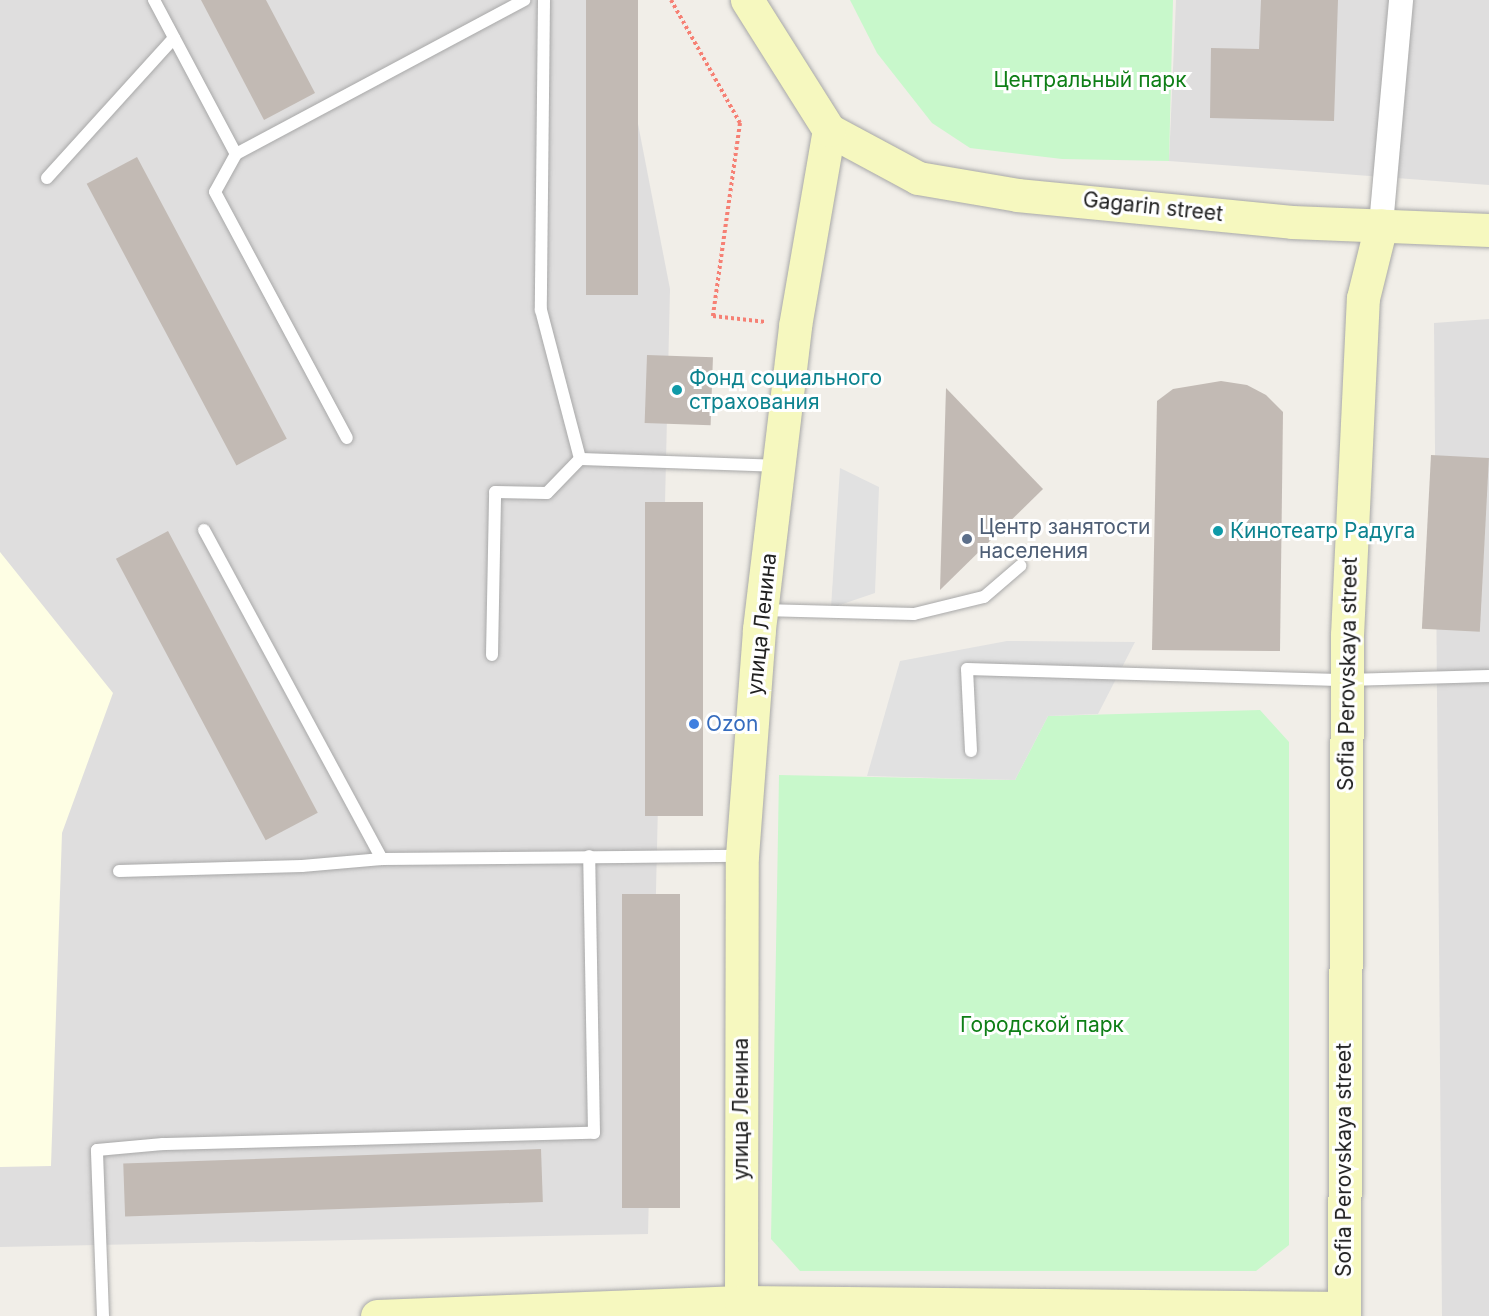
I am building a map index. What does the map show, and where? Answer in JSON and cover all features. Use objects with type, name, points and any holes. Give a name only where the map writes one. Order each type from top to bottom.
[{"type":"street","points":[[747,0],[829,130]]},
{"type":"street","name":"Sofia Perovskaya street","points":[[1344,1312],[1347,680],[1363,298],[1381,225],[1401,0]]},
{"type":"street","name":"улица Ленина","points":[[747,1309],[742,856],[761,610],[795,326],[829,130]]},
{"type":"street","name":"Gagarin street","points":[[829,130],[918,178],[995,191],[1292,222],[1489,231]]},
{"type":"street","points":[[377,1316],[747,1309],[1344,1312]]},
{"type":"lane","points":[[154,0],[236,154]]},
{"type":"lane","points":[[347,438],[215,192],[236,154],[525,0]]},
{"type":"lane","points":[[544,0],[541,310],[580,459]]},
{"type":"lane","points":[[47,178],[174,38]]},
{"type":"lane","points":[[492,655],[495,492],[547,493],[580,459],[780,466]]},
{"type":"lane","points":[[204,530],[382,859]]},
{"type":"lane","points":[[761,610],[914,614],[984,597],[1020,566]]},
{"type":"lane","points":[[971,751],[968,669],[1347,680],[1489,676]]},
{"type":"lane","points":[[103,1316],[97,1149],[163,1144],[594,1133],[589,856]]},
{"type":"lane","points":[[119,871],[302,866],[382,859],[742,856]]},
{"type":"path","points":[[671,0],[740,123],[713,316],[795,326]]},
{"type":"shaded area","points":[[0,0],[614,0],[670,289],[648,1234],[0,1247]]},
{"type":"shaded area","points":[[1176,0],[1489,0],[1489,185],[1169,161]]},
{"type":"shaded area","points":[[1489,319],[1489,1316],[1442,1316],[1434,323]]},
{"type":"shaded area","points":[[840,468],[879,487],[875,593],[831,608]]},
{"type":"shaded area","points":[[0,552],[113,693],[62,833],[51,1166],[0,1167]]},
{"type":"shaded area","points":[[1007,641],[1135,642],[1098,714],[1048,716],[1015,780],[867,776],[900,661]]},
{"type":"green space","name":"Центральный парк","points":[[850,0],[1173,0],[1169,161],[1062,159],[970,148],[932,123],[877,53]]},
{"type":"green space","name":"Городской парк","points":[[1260,710],[1289,742],[1289,1245],[1256,1271],[800,1271],[771,1239],[779,775],[1015,780],[1048,716]]},
{"type":"building","points":[[201,0],[266,0],[315,93],[264,120]]},
{"type":"building","points":[[586,0],[638,0],[638,295],[586,295]]},
{"type":"building","points":[[1261,0],[1338,0],[1334,121],[1210,118],[1211,48],[1259,49]]},
{"type":"building","points":[[137,157],[287,439],[236,465],[87,184]]},
{"type":"building","name":"Фонд социального страхования","points":[[647,355],[713,357],[711,425],[645,423]]},
{"type":"building","name":"Кинотеатр Радуга","points":[[1221,381],[1247,385],[1266,395],[1283,412],[1280,651],[1152,650],[1157,401],[1173,389]]},
{"type":"building","name":"Центр занятости населения","points":[[946,388],[1043,489],[940,590]]},
{"type":"building","points":[[1431,455],[1489,458],[1480,632],[1422,629]]},
{"type":"building","points":[[645,502],[703,502],[703,816],[645,816]]},
{"type":"building","points":[[168,531],[318,813],[266,840],[116,559]]},
{"type":"building","points":[[622,894],[680,894],[680,1208],[622,1208]]},
{"type":"building","points":[[541,1149],[543,1202],[125,1217],[123,1164]]},
{"type":"place","name":"Фонд социального страхования","points":[[677,390]]},
{"type":"place","name":"Кинотеатр Радуга","points":[[1218,531]]},
{"type":"place","name":"Центр занятости населения","points":[[967,539]]},
{"type":"place","name":"Ozon","points":[[694,724]]}]
